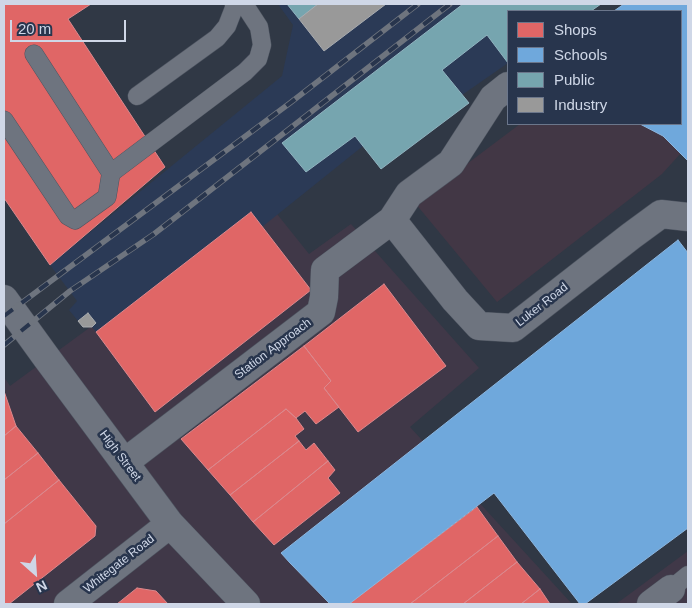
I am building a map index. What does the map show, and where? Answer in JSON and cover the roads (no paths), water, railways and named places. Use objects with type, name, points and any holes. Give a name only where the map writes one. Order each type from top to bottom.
[{"type":"street","name":"Station Approach","points":[[125,462],[321,312],[324,297],[325,270],[392,220],[409,194],[451,163],[493,98],[507,87]]},
{"type":"street","name":"Luker Road","points":[[392,220],[455,300],[479,326],[513,328],[661,214],[688,217]]},
{"type":"street","name":"High Street","points":[[4,299],[170,524],[246,604]]},
{"type":"street","name":"Whitegate Road","points":[[78,597],[170,524]]},
{"type":"lane","points":[[138,96],[217,38],[227,26],[234,4]]},
{"type":"lane","points":[[4,120],[68,216],[75,220],[107,196],[111,174],[245,72],[258,59],[262,45],[259,27],[244,4]]},
{"type":"lane","points":[[34,54],[111,174]]},
{"type":"railway","points":[[4,316],[290,103],[418,4]]},
{"type":"railway","points":[[4,345],[70,291],[154,234],[450,4]]}]
